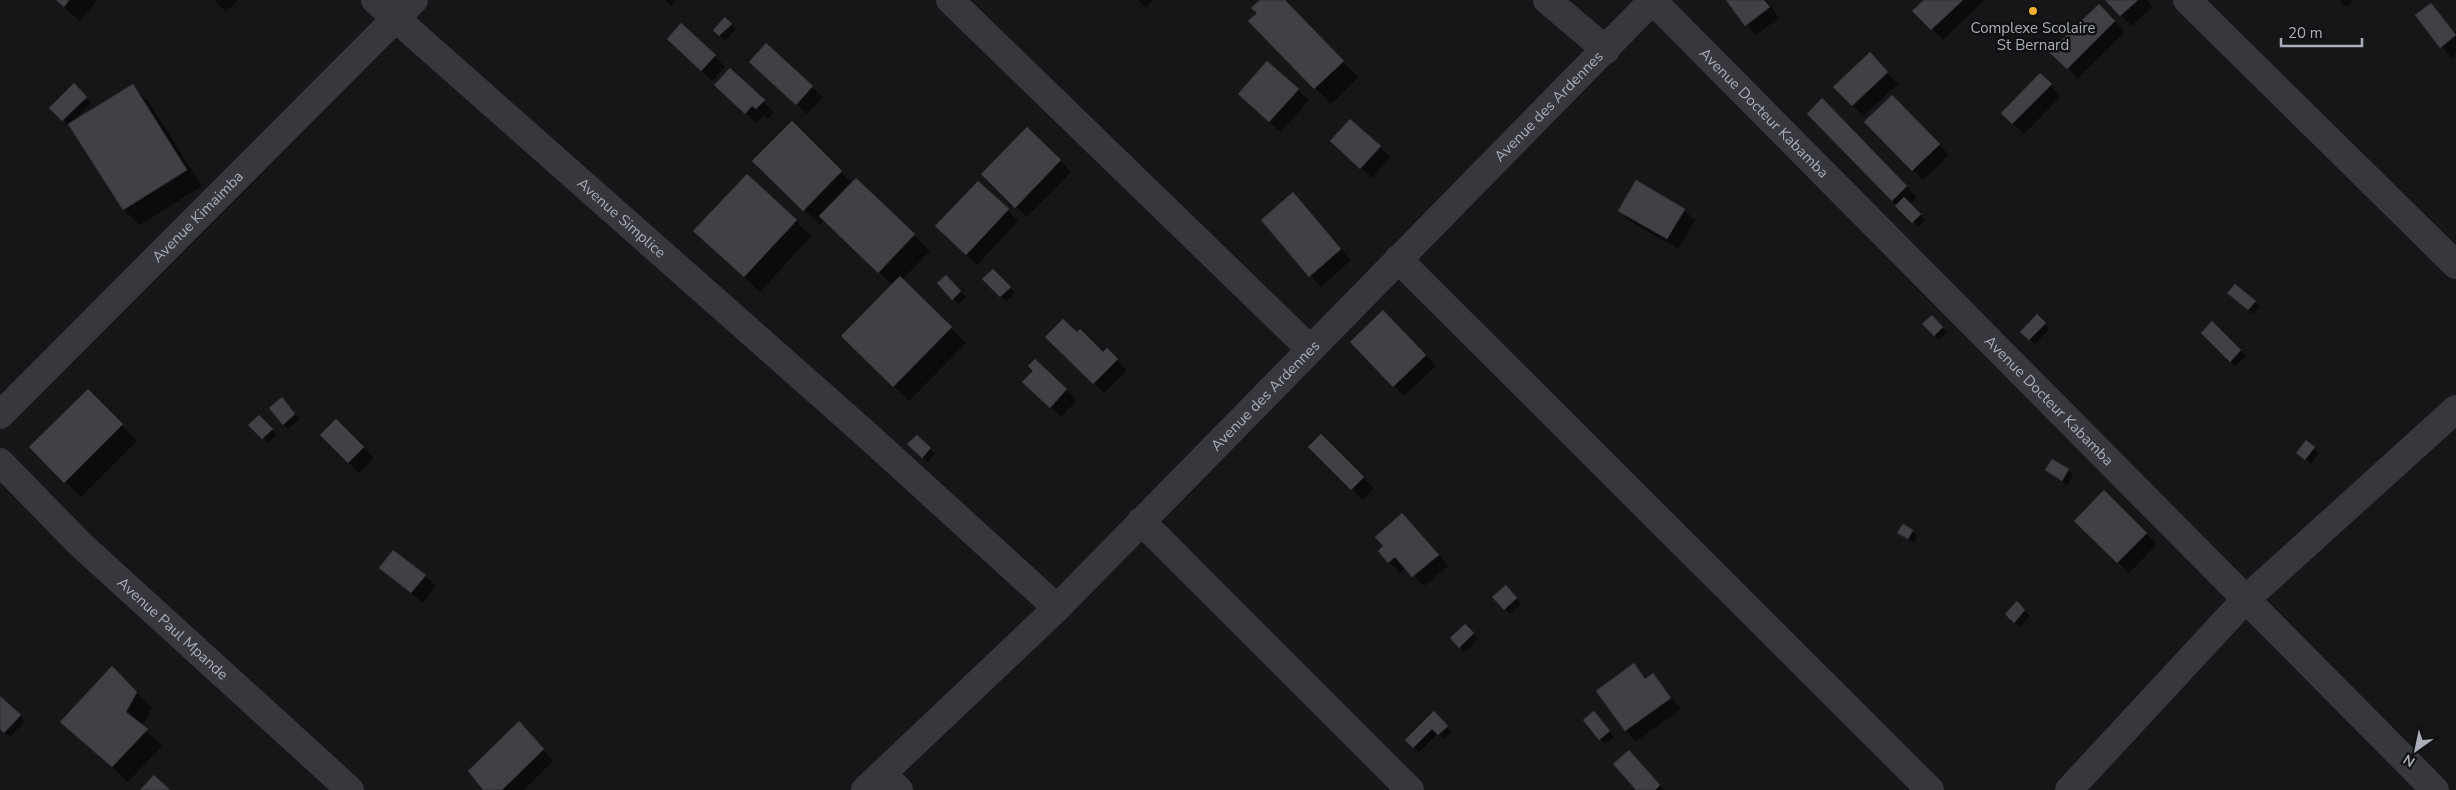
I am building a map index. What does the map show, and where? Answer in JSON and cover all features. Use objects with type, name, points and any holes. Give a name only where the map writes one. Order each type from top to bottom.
[{"type":"street","name":"Avenue Simplice","points":[[375,0],[405,10],[1057,608]]},
{"type":"street","points":[[950,0],[1310,348]]},
{"type":"street","points":[[1547,0],[1606,50]]},
{"type":"street","name":"Avenue des Ardennes","points":[[882,785],[1310,348],[1606,50],[1652,0]]},
{"type":"street","name":"Avenue Docteur Kabamba","points":[[1652,0],[2435,790]]},
{"type":"street","points":[[2187,0],[2456,265]]},
{"type":"street","name":"Avenue Kimaimba","points":[[0,415],[405,10]]},
{"type":"street","points":[[1398,259],[1930,790]]},
{"type":"street","points":[[2069,790],[2245,600],[2456,408]]},
{"type":"street","name":"Avenue Paul Mpande","points":[[0,462],[80,544],[350,790]]},
{"type":"street","points":[[1141,522],[1410,790]]},
{"type":"building","points":[[56,0],[69,0],[64,7]]},
{"type":"building","points":[[1260,0],[1285,0],[1344,61],[1314,89],[1248,21],[1257,13],[1251,8]]},
{"type":"building","points":[[1726,0],[1764,0],[1770,7],[1745,26]]},
{"type":"building","points":[[1924,0],[1963,0],[1931,30],[1912,11]]},
{"type":"building","points":[[2105,0],[2138,0],[2120,16]]},
{"type":"building","points":[[2431,3],[2456,35],[2440,48],[2415,15]]},
{"type":"building","points":[[2099,4],[2115,21],[2067,69],[2049,52]]},
{"type":"building","points":[[725,17],[732,24],[719,36],[713,30]]},
{"type":"building","points":[[681,23],[716,55],[701,71],[667,39]]},
{"type":"building","points":[[766,43],[813,86],[796,105],[749,62]]},
{"type":"building","points":[[1870,52],[1888,72],[1852,106],[1833,87]]},
{"type":"building","points":[[1267,61],[1299,89],[1269,122],[1238,94]]},
{"type":"building","points":[[730,68],[765,100],[756,109],[752,106],[745,114],[714,85]]},
{"type":"building","points":[[2040,73],[2052,84],[2012,124],[2001,113]]},
{"type":"building","points":[[74,83],[87,97],[62,121],[49,108]]},
{"type":"building","points":[[133,84],[187,170],[123,210],[68,124]]},
{"type":"building","points":[[1892,95],[1940,144],[1912,171],[1864,122]]},
{"type":"building","points":[[1822,98],[1907,186],[1892,201],[1807,114]]},
{"type":"building","points":[[1350,119],[1381,146],[1360,169],[1330,141]]},
{"type":"building","points":[[792,121],[842,171],[803,211],[752,161]]},
{"type":"building","points":[[1027,127],[1061,160],[1015,208],[981,174]]},
{"type":"building","points":[[747,174],[797,220],[744,277],[693,231]]},
{"type":"building","points":[[856,178],[915,234],[878,273],[819,216]]},
{"type":"building","points":[[1636,180],[1685,209],[1667,239],[1618,211]]},
{"type":"building","points":[[978,181],[1009,209],[966,255],[935,226]]},
{"type":"building","points":[[1293,192],[1341,249],[1309,277],[1261,220]]},
{"type":"building","points":[[1904,197],[1921,214],[1912,223],[1895,206]]},
{"type":"building","points":[[993,269],[1011,287],[1000,297],[982,279]]},
{"type":"building","points":[[946,275],[961,291],[952,300],[937,283]]},
{"type":"building","points":[[900,276],[952,327],[893,387],[841,336]]},
{"type":"building","points":[[2235,284],[2256,301],[2248,310],[2227,293]]},
{"type":"building","points":[[1383,310],[1426,355],[1393,387],[1350,342]]},
{"type":"building","points":[[2037,314],[2046,323],[2029,340],[2020,332]]},
{"type":"building","points":[[1932,315],[1943,327],[1934,336],[1922,324]]},
{"type":"building","points":[[1063,319],[1077,332],[1080,329],[1103,352],[1107,348],[1118,359],[1093,384],[1045,337]]},
{"type":"building","points":[[2212,321],[2241,350],[2230,362],[2201,333]]},
{"type":"building","points":[[1035,359],[1067,389],[1050,408],[1022,382],[1033,371],[1028,366]]},
{"type":"building","points":[[88,389],[123,424],[64,483],[29,447]]},
{"type":"building","points":[[282,397],[295,414],[283,425],[269,408]]},
{"type":"building","points":[[259,415],[273,429],[262,439],[248,425]]},
{"type":"building","points":[[336,419],[364,447],[348,463],[320,435]]},
{"type":"building","points":[[1321,434],[1364,477],[1351,490],[1308,447]]},
{"type":"building","points":[[917,435],[931,448],[922,458],[907,444]]},
{"type":"building","points":[[2306,440],[2315,447],[2305,460],[2296,453]]},
{"type":"building","points":[[2052,459],[2069,469],[2062,481],[2045,470]]},
{"type":"building","points":[[2104,490],[2147,533],[2117,563],[2074,521]]},
{"type":"building","points":[[1402,513],[1439,555],[1412,577],[1395,557],[1388,563],[1378,551],[1383,546],[1375,537]]},
{"type":"building","points":[[1903,524],[1913,530],[1908,539],[1897,533]]},
{"type":"building","points":[[393,550],[426,575],[411,593],[379,568]]},
{"type":"building","points":[[1506,585],[1517,598],[1504,610],[1492,597]]},
{"type":"building","points":[[2017,601],[2025,610],[2014,623],[2005,614]]},
{"type":"building","points":[[1465,624],[1474,633],[1459,648],[1450,638]]},
{"type":"building","points":[[1634,663],[1645,679],[1653,673],[1671,698],[1625,731],[1596,691]]},
{"type":"building","points":[[112,666],[137,692],[126,712],[148,729],[112,767],[60,722]]},
{"type":"building","points":[[0,696],[21,715],[4,733],[0,729]]},
{"type":"building","points":[[1434,711],[1448,726],[1438,735],[1432,729],[1413,748],[1405,740]]},
{"type":"building","points":[[1594,711],[1610,731],[1599,740],[1583,720]]},
{"type":"building","points":[[519,721],[544,749],[502,790],[483,790],[468,771]]},
{"type":"building","points":[[1629,750],[1660,785],[1655,790],[1636,790],[1613,764]]},
{"type":"building","points":[[154,775],[170,790],[140,790]]},
{"type":"place","name":"Complexe Scolaire St Bernard","points":[[2033,11]]}]
